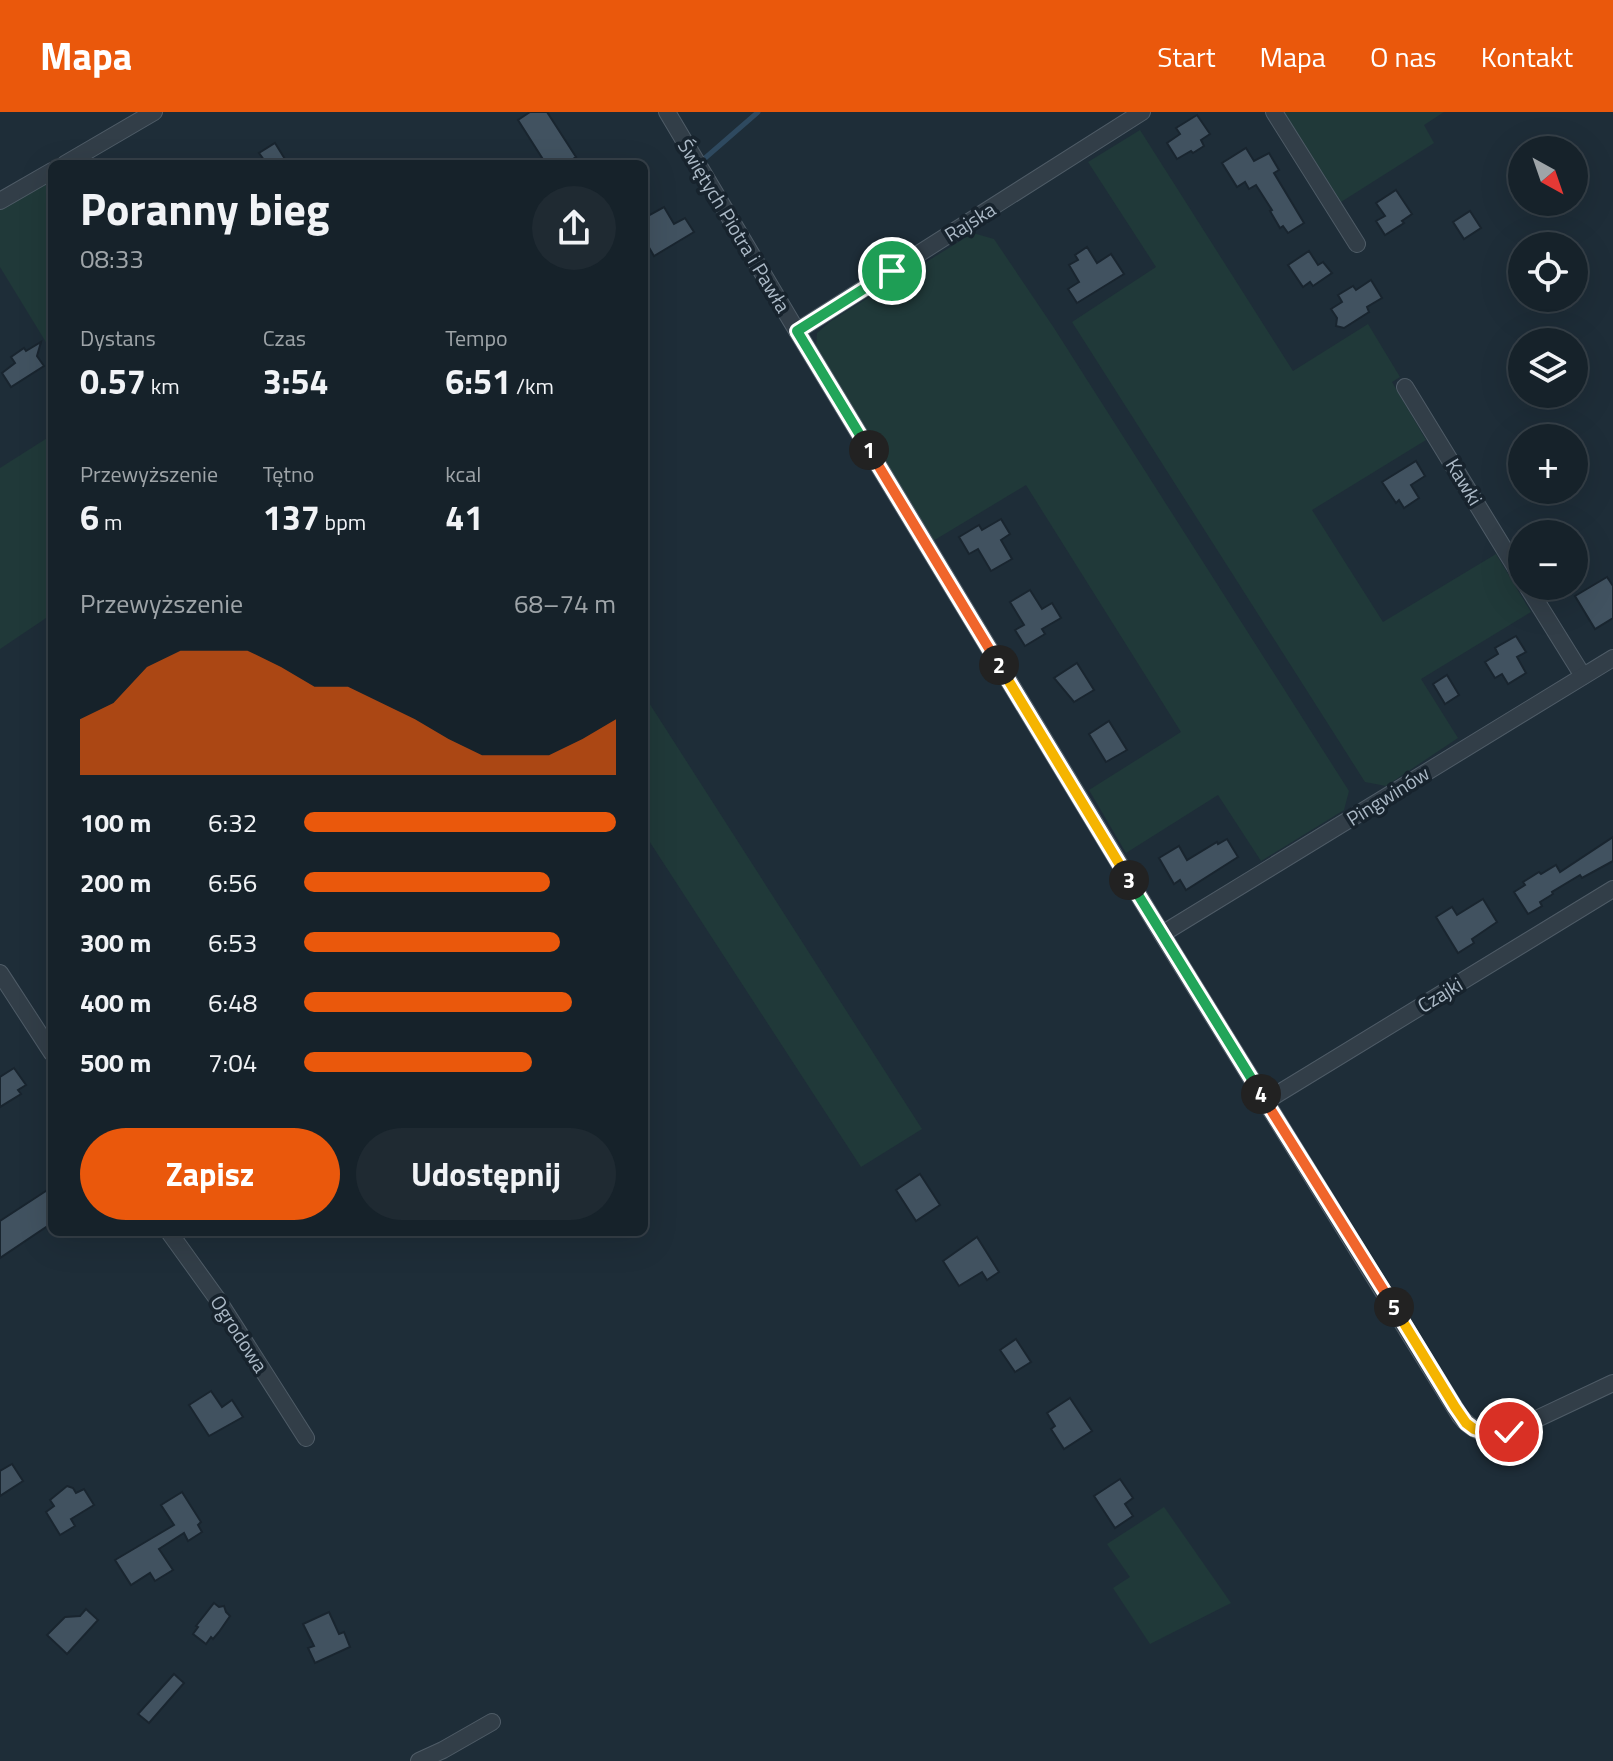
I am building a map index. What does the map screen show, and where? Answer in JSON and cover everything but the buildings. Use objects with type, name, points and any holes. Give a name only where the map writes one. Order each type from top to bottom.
[{"type":"street","points":[[72,160],[154,112]]},
{"type":"street","name":"Świętych Piotra i Pawła","points":[[667,112],[1162,934],[1460,1416],[1474,1429],[1489,1434],[1509,1432],[1613,1383]]},
{"type":"street","name":"Rajska","points":[[797,331],[1142,112]]},
{"type":"street","points":[[1274,112],[1357,244]]},
{"type":"street","points":[[0,201],[48,173]]},
{"type":"street","name":"Kawki","points":[[1405,387],[1508,555]]},
{"type":"street","points":[[1536,600],[1583,676]]},
{"type":"street","name":"Pingwinów","points":[[1162,934],[1613,658]]},
{"type":"street","name":"Czajki","points":[[1266,1101],[1613,889]]},
{"type":"street","points":[[0,973],[48,1047]]},
{"type":"street","name":"Ogrodowa","points":[[172,1236],[218,1300],[306,1438]]},
{"type":"street","points":[[419,1761],[492,1722]]},
{"type":"green space","points":[[1284,112],[1444,112],[1424,125],[1434,143],[1341,202]]},
{"type":"green space","points":[[1140,130],[1293,371],[1368,324],[1400,377],[1392,382],[1426,440],[1312,510],[1383,622],[1496,554],[1508,574],[1508,600],[1524,600],[1531,612],[1421,679],[1458,738],[1386,786],[1365,782],[1072,322],[1156,267],[1088,162]]},
{"type":"green space","points":[[48,180],[48,345],[0,267],[0,209]]},
{"type":"green space","points":[[973,233],[994,239],[1054,328],[1349,791],[1344,810],[1261,861],[1218,795],[1126,853],[1089,790],[1181,732],[1026,485],[933,541],[816,348],[817,333],[831,321]]},
{"type":"green space","points":[[48,438],[48,617],[0,649],[0,468]]},
{"type":"green space","points":[[648,701],[922,1129],[861,1167],[648,839]]},
{"type":"green space","points":[[1164,1507],[1231,1603],[1150,1644],[1113,1588],[1130,1577],[1107,1544]]},
{"type":"waterway","points":[[704,159],[758,112]]},
{"type":"route","points":[[892,271],[797,331],[1162,934],[1455,1407],[1466,1423],[1480,1432],[1509,1432]]}]
